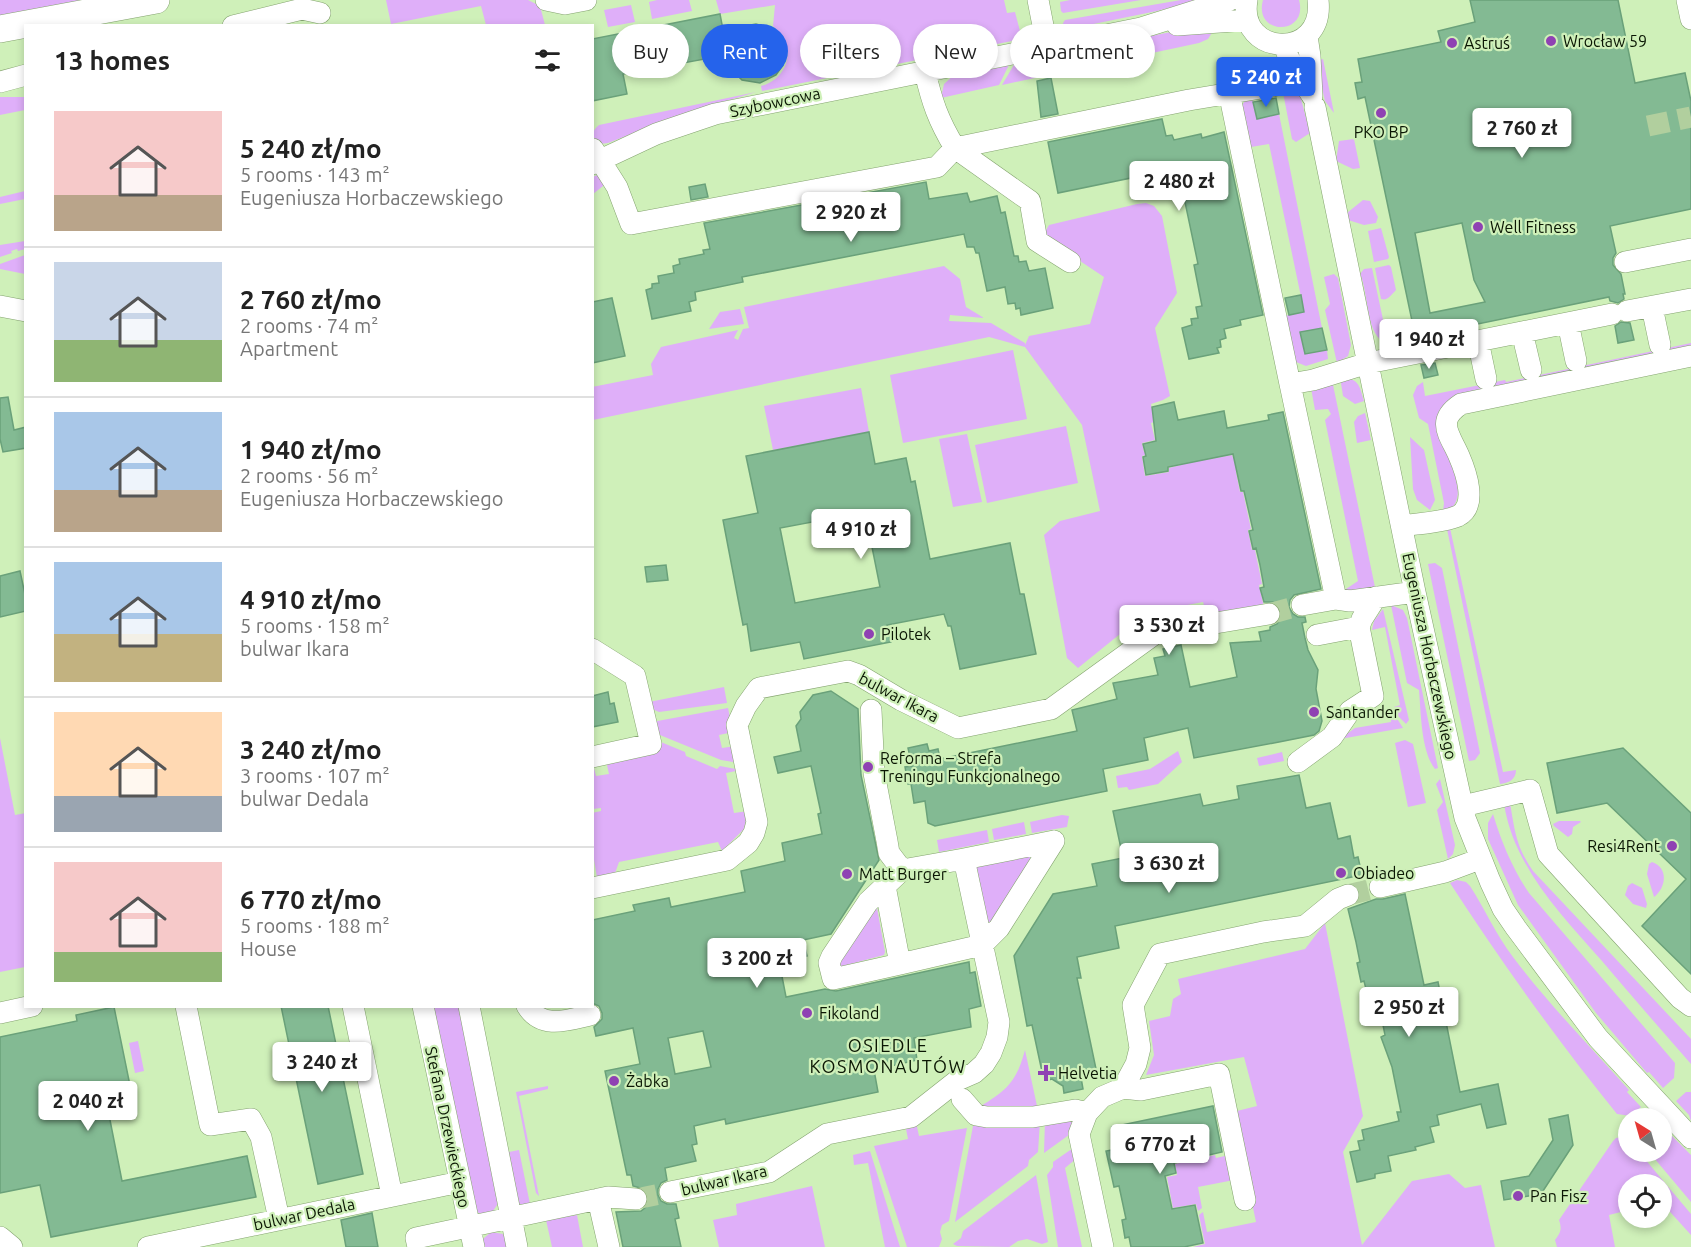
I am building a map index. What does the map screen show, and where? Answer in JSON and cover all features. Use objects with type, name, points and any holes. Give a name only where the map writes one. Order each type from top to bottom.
[{"type":"main road","points":[[27,24],[156,0]]},
{"type":"main road","points":[[0,29],[24,25]]},
{"type":"street","points":[[546,0],[565,4],[586,0]]},
{"type":"street","points":[[1038,0],[1043,24]]},
{"type":"street","name":"Szybowcowa","points":[[1154,24],[1230,0]]},
{"type":"street","points":[[1247,10],[1258,35],[1266,41],[1284,45],[1296,43],[1306,36],[1317,20],[1320,0]]},
{"type":"street","points":[[1687,0],[1691,20]]},
{"type":"street","points":[[240,24],[302,9],[320,13]]},
{"type":"street","name":"Szybowcowa","points":[[1155,26],[1247,10]]},
{"type":"street","points":[[1284,45],[1290,61],[1312,96],[1310,56],[1306,36]]},
{"type":"street","name":"Szybowcowa","points":[[595,157],[715,114],[913,74]]},
{"type":"street","points":[[0,82],[24,76]]},
{"type":"street","points":[[926,78],[934,109],[955,148],[1030,201],[1037,241],[1070,261]]},
{"type":"street","points":[[595,157],[617,187],[631,224],[938,167],[955,148],[1229,92],[1273,86]]},
{"type":"street","points":[[1229,92],[1336,599]]},
{"type":"street","name":"Eugeniusza Horbaczewskiego","points":[[1315,107],[1415,592],[1463,806],[1480,859],[1503,909],[1598,1038],[1684,1132]]},
{"type":"street","points":[[1624,262],[1691,249]]},
{"type":"street","points":[[1290,384],[1313,380],[1368,363],[1691,299]]},
{"type":"street","points":[[0,306],[24,311]]},
{"type":"street","points":[[1652,307],[1660,345]]},
{"type":"street","points":[[1568,323],[1576,361]]},
{"type":"street","points":[[1522,332],[1531,370]]},
{"type":"street","points":[[1478,341],[1486,379]]},
{"type":"street","points":[[1402,526],[1456,516],[1468,506],[1470,496],[1460,457],[1448,434],[1447,421],[1450,411],[1461,404],[1691,356]]},
{"type":"street","points":[[1302,605],[1336,599],[1350,601],[1415,592]]},
{"type":"street","points":[[1298,762],[1332,737],[1350,711],[1373,696],[1359,627],[1376,597]]},
{"type":"street","name":"bulwar Ikara","points":[[594,888],[727,860],[748,843],[757,822],[737,724],[759,688],[848,671],[958,728],[1051,709],[1156,633],[1269,614]]},
{"type":"street","points":[[1317,635],[1359,627]]},
{"type":"street","points":[[594,650],[635,676],[651,744],[594,757]]},
{"type":"street","name":"bulwar Ikara","points":[[871,710],[874,773],[889,853],[902,870]]},
{"type":"street","points":[[1463,806],[1530,790],[1548,854],[1680,998],[1691,1006]]},
{"type":"street","points":[[1054,841],[999,928],[982,945],[833,979],[830,963],[832,956],[868,902],[902,870],[964,859],[1054,841]]},
{"type":"street","name":"bulwar Ikara","points":[[670,1192],[769,1172],[827,1134],[911,1117],[958,1080],[974,1073],[984,1064],[991,1053],[999,1022],[964,859]]},
{"type":"street","points":[[1380,887],[1445,872],[1480,859]]},
{"type":"street","points":[[885,886],[900,964]]},
{"type":"street","points":[[1123,1088],[1136,1064],[1140,1048],[1133,1005],[1160,954],[1263,932],[1305,926],[1338,899],[1348,895]]},
{"type":"street","points":[[0,1013],[24,1008]]},
{"type":"street","points":[[186,1008],[210,1125],[251,1119],[261,1137],[279,1220]]},
{"type":"street","points":[[353,1008],[392,1197]]},
{"type":"street","name":"Stefana Drzewieckiego","points":[[423,1008],[472,1237]]},
{"type":"street","points":[[469,1008],[517,1247]]},
{"type":"street","points":[[529,1008],[538,1018],[553,1023],[590,1015]]},
{"type":"street","points":[[1103,1247],[1079,1134],[1087,1113],[1102,1097],[1123,1088],[1141,1090],[1220,1074],[1245,1200]]},
{"type":"street","points":[[962,1099],[976,1115],[987,1117],[1034,1117],[1075,1110],[1087,1113]]},
{"type":"street","name":"bulwar Dedala","points":[[148,1247],[460,1182]]},
{"type":"street","points":[[418,1247],[416,1238],[472,1237],[511,1217],[608,1197],[636,1199]]},
{"type":"street","points":[[598,1199],[609,1247]]},
{"type":"street","points":[[0,1237],[12,1247]]},
{"type":"shaded area","points":[[0,0],[89,0],[0,16]]},
{"type":"shaded area","points":[[386,0],[528,0],[540,6],[545,24],[486,24],[481,6],[391,24]]},
{"type":"shaded area","points":[[689,0],[692,11],[652,19],[649,2]]},
{"type":"shaded area","points":[[716,0],[1004,0],[1007,13],[1015,12],[1018,24],[1010,24],[1010,41],[998,44],[998,24],[913,24],[913,61],[901,63],[901,24],[800,24],[800,78],[827,78],[762,91],[761,86],[776,78],[788,78],[788,24],[773,24],[775,5],[720,14]]},
{"type":"shaded area","points":[[1141,0],[1063,13],[1060,2]]},
{"type":"shaded area","points":[[1181,0],[1199,0],[1093,24],[1063,24],[1065,20]]},
{"type":"shaded area","points":[[1263,0],[1299,0],[1300,12],[1296,20],[1289,25],[1281,27],[1273,25],[1266,20],[1262,12]]},
{"type":"shaded area","points":[[631,5],[635,22],[612,24],[612,26],[608,27],[604,10]]},
{"type":"shaded area","points":[[1191,28],[1213,31],[1208,39],[1199,43],[1155,52],[1155,35]]},
{"type":"shaded area","points":[[1323,59],[1334,113],[1325,101],[1316,61]]},
{"type":"shaded area","points":[[1010,63],[999,85],[941,98],[944,84],[951,78],[998,78],[998,66]]},
{"type":"shaded area","points":[[1287,68],[1301,99],[1310,133],[1296,142],[1292,139],[1280,77]]},
{"type":"shaded area","points":[[1010,71],[1010,78],[1035,78],[1002,85]]},
{"type":"shaded area","points":[[756,92],[680,115],[608,143],[600,144],[594,138],[595,128],[599,125]]},
{"type":"shaded area","points":[[0,97],[24,97],[24,110],[0,115]]},
{"type":"shaded area","points":[[1252,97],[1257,118],[1279,114],[1322,328],[1300,332],[1305,354],[1327,350],[1328,359],[1306,366],[1296,362],[1284,316],[1304,311],[1269,144],[1251,147],[1240,108],[1247,98]]},
{"type":"shaded area","points":[[1354,139],[1360,168],[1353,169],[1336,161],[1339,141]]},
{"type":"shaded area","points":[[601,173],[608,182],[594,193],[594,176]]},
{"type":"shaded area","points":[[24,191],[24,199],[0,204],[0,197]]},
{"type":"shaded area","points":[[1363,200],[1370,201],[1378,217],[1376,223],[1364,225],[1348,220],[1347,213]]},
{"type":"shaded area","points":[[1146,203],[1154,206],[1162,216],[1177,293],[1155,328],[1170,396],[1151,404],[1154,422],[1151,423],[1155,440],[1142,443],[1144,452],[1149,454],[1142,456],[1145,476],[1169,472],[1169,468],[1181,465],[1179,457],[1202,449],[1205,460],[1232,455],[1233,458],[1236,457],[1239,471],[1236,472],[1251,529],[1248,530],[1252,550],[1255,550],[1264,607],[1207,616],[1203,602],[1146,613],[1078,668],[1067,658],[1044,535],[1060,521],[1100,511],[1082,425],[1025,347],[989,337],[594,420],[594,387],[653,375],[651,364],[661,347],[738,330],[734,338],[738,340],[743,329],[749,328],[744,307],[944,266],[960,279],[966,307],[984,318],[950,315],[949,321],[991,323],[1025,345],[1029,336],[1090,324],[1104,277],[1047,239],[1045,232],[1049,225]]},
{"type":"shaded area","points":[[1381,228],[1389,257],[1374,262],[1368,231]]},
{"type":"shaded area","points":[[24,241],[24,249],[18,251],[17,249],[0,257],[0,245]]},
{"type":"shaded area","points":[[24,255],[24,274],[0,269],[0,264]]},
{"type":"shaded area","points":[[1389,265],[1396,290],[1388,298],[1381,299],[1375,268]]},
{"type":"shaded area","points":[[1372,268],[1388,343],[1381,340],[1371,324],[1360,274],[1364,269]]},
{"type":"shaded area","points":[[1334,274],[1338,278],[1351,345],[1348,356],[1337,363],[1325,310],[1330,304],[1324,277]]},
{"type":"shaded area","points":[[740,309],[744,324],[709,329],[720,312]]},
{"type":"shaded area","points":[[1691,343],[1691,347],[1457,399],[1452,453],[1458,495],[1453,507],[1443,511],[1444,503],[1428,424],[1419,418],[1413,395],[1417,386],[1423,382],[1425,396],[1505,380],[1506,382]]},
{"type":"shaded area","points":[[1013,350],[1027,419],[903,443],[890,375]]},
{"type":"shaded area","points":[[1340,377],[1357,383],[1364,401],[1355,404],[1343,396]]},
{"type":"shaded area","points":[[1332,380],[1376,592],[1343,591],[1358,581],[1325,420],[1331,414],[1328,409],[1315,410],[1311,388]]},
{"type":"shaded area","points":[[861,388],[869,432],[773,450],[764,406]]},
{"type":"shaded area","points":[[1365,413],[1371,440],[1357,443],[1354,422],[1358,416]]},
{"type":"shaded area","points":[[1066,426],[1078,483],[987,503],[975,445]]},
{"type":"shaded area","points":[[967,434],[982,502],[953,507],[939,439]]},
{"type":"shaded area","points":[[1410,437],[1424,450],[1435,500],[1430,510],[1417,500],[1413,489]]},
{"type":"shaded area","points":[[1450,528],[1503,772],[1516,770],[1513,779],[1503,784],[1500,784],[1447,529]]},
{"type":"shaded area","points":[[1435,563],[1442,568],[1480,753],[1475,760],[1469,761],[1428,564]]},
{"type":"shaded area","points":[[1391,605],[1403,610],[1407,618],[1438,768],[1435,769],[1424,742],[1419,690],[1407,683]]},
{"type":"shaded area","points":[[1383,609],[1409,720],[1406,724],[1398,716],[1394,707],[1400,705],[1385,627],[1372,630],[1374,621]]},
{"type":"shaded area","points":[[724,687],[727,703],[659,712],[650,708],[649,702]]},
{"type":"shaded area","points":[[728,708],[733,732],[719,735],[722,748],[736,746],[739,763],[721,760],[655,733],[652,722]]},
{"type":"shaded area","points":[[1389,709],[1403,728],[1340,739],[1355,728],[1391,722]]},
{"type":"shaded area","points":[[0,738],[15,815],[24,813],[24,967],[0,972]]},
{"type":"shaded area","points":[[656,740],[717,769],[720,766],[741,770],[726,773],[734,813],[748,811],[744,829],[722,851],[718,842],[619,862],[613,879],[598,883],[594,860],[594,813],[601,811],[601,808],[594,809],[594,768],[596,776],[609,774],[608,760]]},
{"type":"shaded area","points":[[1405,740],[1413,744],[1426,803],[1408,807],[1395,743]]},
{"type":"shaded area","points":[[1178,751],[1182,762],[1158,784],[1129,790],[1127,787],[1118,788],[1116,776],[1150,769]]},
{"type":"shaded area","points":[[1282,752],[1284,761],[1259,766],[1257,758]]},
{"type":"shaded area","points":[[1440,779],[1455,845],[1453,854],[1448,859],[1437,810],[1443,802],[1436,784]]},
{"type":"shaded area","points":[[1510,803],[1520,846],[1533,871],[1691,1039],[1691,1064],[1571,926],[1541,888],[1518,849],[1509,827],[1504,804]]},
{"type":"shaded area","points":[[1493,814],[1508,855],[1529,893],[1675,1063],[1674,1078],[1663,1088],[1649,1072],[1647,1073],[1596,1013],[1518,905],[1488,839],[1488,823]]},
{"type":"shaded area","points":[[1062,815],[1069,816],[1067,827],[1032,833],[1030,822]]},
{"type":"shaded area","points":[[1559,821],[1581,822],[1573,827],[1572,834],[1568,837],[1554,826],[1553,824]]},
{"type":"shaded area","points":[[1024,822],[1026,834],[994,840],[992,829]]},
{"type":"shaded area","points":[[987,830],[989,842],[939,852],[937,840]]},
{"type":"shaded area","points":[[1029,854],[1032,862],[990,924],[987,923],[976,863]]},
{"type":"shaded area","points":[[1652,862],[1661,869],[1664,878],[1661,889],[1654,897],[1647,874],[1649,864]]},
{"type":"shaded area","points":[[1457,880],[1466,882],[1470,886],[1501,940],[1526,974],[1629,1090],[1627,1092],[1640,1108],[1618,1108],[1617,1114],[1510,972],[1450,883]]},
{"type":"shaded area","points":[[1632,883],[1642,888],[1646,908],[1633,904],[1625,895],[1628,886]]},
{"type":"shaded area","points":[[877,908],[884,955],[839,967],[835,962]]},
{"type":"shaded area","points":[[1325,923],[1363,1116],[1343,1152],[1362,1245],[1412,1181],[1449,1174],[1465,1188],[1481,1185],[1495,1247],[1193,1247],[1205,1244],[1199,1215],[1203,1212],[1207,1232],[1256,1222],[1233,1112],[1257,1106],[1244,1057],[1146,1075],[1154,1055],[1149,1021],[1170,1016],[1173,999],[1181,994],[1178,979],[1305,949]]},
{"type":"shaded area","points":[[431,1008],[461,1008],[499,1202],[493,1211],[481,1214],[475,1211]]},
{"type":"shaded area","points":[[138,1041],[144,1071],[135,1073],[129,1043]]},
{"type":"shaded area","points":[[1025,1050],[1037,1106],[987,1108],[981,1106],[998,1095],[1015,1077]]},
{"type":"shaded area","points":[[548,1086],[548,1089],[519,1096],[539,1196],[536,1193],[516,1092]]},
{"type":"shaded area","points":[[1686,1092],[1691,1092],[1691,1121],[1689,1115],[1676,1101]]},
{"type":"shaded area","points":[[1071,1118],[1075,1123],[1073,1132],[1044,1153],[1045,1120]]},
{"type":"shaded area","points":[[1040,1121],[1038,1152],[1029,1160],[1028,1166],[955,1222],[973,1126],[991,1122]]},
{"type":"shaded area","points":[[916,1122],[919,1136],[967,1128],[949,1221],[942,1225],[940,1232],[942,1239],[939,1247],[907,1247],[874,1146],[908,1139],[905,1124]]},
{"type":"shaded area","points":[[1672,1136],[1691,1155],[1691,1202],[1672,1179],[1672,1174],[1667,1174],[1657,1162],[1672,1162]]},
{"type":"shaded area","points":[[1618,1138],[1618,1162],[1647,1162],[1657,1174],[1618,1174],[1618,1213],[1609,1215],[1615,1247],[1557,1247],[1555,1240],[1560,1230],[1559,1220]]},
{"type":"shaded area","points":[[1076,1146],[1077,1158],[1065,1168],[1082,1247],[1058,1247],[1047,1175],[1053,1167],[1053,1162]]},
{"type":"shaded area","points":[[519,1150],[530,1204],[524,1206],[518,1203],[509,1152]]},
{"type":"shaded area","points":[[870,1151],[900,1247],[885,1247],[868,1163],[854,1165],[853,1155]]},
{"type":"shaded area","points":[[1215,1155],[1216,1158],[1229,1155],[1234,1180],[1198,1187],[1202,1208],[1198,1211],[1196,1204],[1173,1208],[1167,1177],[1177,1175],[1175,1164]]},
{"type":"shaded area","points":[[1036,1175],[1048,1242],[1042,1244],[1027,1239],[1018,1241],[1009,1247],[953,1244],[961,1238],[963,1231]]},
{"type":"shaded area","points":[[812,1186],[825,1247],[719,1247],[713,1220],[737,1215],[736,1204]]},
{"type":"shaded area","points":[[1672,1191],[1691,1214],[1691,1235],[1672,1214]]},
{"type":"shaded area","points":[[577,1215],[583,1247],[552,1247],[546,1220]]},
{"type":"shaded area","points":[[491,1232],[503,1234],[509,1247],[482,1247],[483,1239]]},
{"type":"building","points":[[1470,0],[1618,0],[1635,83],[1685,73],[1691,101],[1691,209],[1610,226],[1616,253],[1613,265],[1621,274],[1625,294],[1623,294],[1624,299],[1618,303],[1610,301],[1609,297],[1429,334],[1430,338],[1416,340],[1365,97],[1358,99],[1355,83],[1362,82],[1358,59],[1441,42],[1438,31],[1475,22]],"holes":[[[1462,223],[1474,280],[1485,302],[1430,313],[1415,233]]]},
{"type":"building","points":[[720,14],[722,24],[701,24],[701,60],[689,62],[689,24],[669,24]]},
{"type":"building","points":[[612,35],[612,78],[624,78],[627,94],[594,101],[594,39]]},
{"type":"building","points":[[740,78],[770,78],[760,83]]},
{"type":"building","points":[[1051,78],[1058,114],[1041,117],[1037,81]]},
{"type":"building","points":[[1276,98],[1279,114],[1257,119],[1253,102]]},
{"type":"building","points":[[1162,119],[1166,136],[1172,135],[1174,140],[1201,134],[1202,138],[1224,132],[1263,315],[1240,320],[1241,325],[1224,329],[1226,338],[1220,340],[1221,347],[1217,348],[1219,353],[1189,359],[1182,328],[1192,325],[1191,319],[1198,318],[1196,307],[1202,306],[1194,265],[1198,264],[1181,183],[1173,184],[1170,170],[1058,193],[1048,142]]},
{"type":"building","points":[[926,182],[929,199],[967,193],[970,202],[997,196],[1001,213],[1005,212],[1014,256],[1018,256],[1019,262],[1026,261],[1029,271],[1045,268],[1053,308],[1021,315],[1020,308],[1016,309],[1015,303],[1008,304],[1005,287],[987,291],[979,253],[976,253],[974,247],[967,247],[964,234],[742,277],[743,282],[695,292],[696,300],[689,302],[691,311],[652,319],[646,290],[652,288],[652,284],[659,283],[658,276],[674,273],[673,266],[680,264],[679,259],[704,254],[703,250],[710,249],[704,223]]},
{"type":"building","points":[[705,184],[708,197],[691,200],[689,187]]},
{"type":"building","points":[[1301,295],[1304,312],[1289,315],[1285,298]]},
{"type":"building","points":[[612,298],[625,356],[594,363],[594,302]]},
{"type":"building","points":[[1621,322],[1630,323],[1634,340],[1618,343],[1615,326]]},
{"type":"building","points":[[1322,328],[1327,350],[1305,354],[1300,332]]},
{"type":"building","points":[[1435,363],[1438,375],[1424,378],[1421,365]]},
{"type":"building","points":[[8,397],[14,430],[24,428],[24,448],[3,452],[0,439],[0,398]]},
{"type":"building","points":[[1174,402],[1178,420],[1224,411],[1227,428],[1269,420],[1268,415],[1283,412],[1321,589],[1294,595],[1289,607],[1293,614],[1305,617],[1306,622],[1302,623],[1305,638],[1318,670],[1316,689],[1322,721],[1319,731],[1314,735],[1194,758],[1188,728],[1144,738],[1148,760],[1103,769],[1107,791],[935,826],[928,823],[925,801],[914,803],[911,784],[908,784],[905,767],[912,766],[908,748],[927,744],[929,751],[938,749],[940,759],[1077,731],[1072,710],[1117,699],[1113,683],[1158,675],[1154,658],[1165,656],[1163,649],[1181,645],[1190,687],[1237,677],[1230,643],[1261,641],[1259,632],[1270,630],[1270,627],[1281,619],[1282,612],[1278,605],[1273,602],[1264,602],[1260,588],[1264,587],[1260,565],[1249,531],[1253,530],[1233,454],[1168,467],[1168,471],[1146,475],[1143,457],[1146,456],[1143,444],[1156,441],[1152,407]]},
{"type":"building","points":[[869,432],[875,464],[906,458],[911,482],[915,481],[930,559],[1010,543],[1020,594],[1024,594],[1036,654],[960,669],[951,626],[948,626],[944,614],[887,625],[891,642],[804,659],[800,642],[751,651],[747,624],[743,625],[723,520],[758,513],[746,456]],"holes":[[[865,512],[880,587],[795,603],[780,528]]]},
{"type":"building","points":[[666,565],[668,580],[647,582],[645,567]]},
{"type":"building","points":[[20,571],[24,590],[24,611],[0,617],[0,576]]},
{"type":"building","points":[[831,691],[858,709],[861,775],[879,860],[831,934],[803,940],[807,956],[779,961],[786,997],[825,989],[836,991],[969,962],[970,973],[975,972],[981,1006],[969,1009],[971,1027],[914,1038],[917,1060],[874,1070],[878,1092],[726,1124],[725,1119],[694,1126],[697,1144],[692,1145],[696,1161],[665,1168],[667,1180],[661,1183],[658,1189],[661,1201],[676,1204],[679,1218],[675,1219],[681,1247],[623,1247],[616,1212],[641,1211],[646,1207],[649,1199],[644,1189],[633,1186],[631,1175],[627,1175],[605,1071],[640,1064],[633,1028],[596,1036],[594,1027],[602,1019],[602,1013],[599,1006],[594,1004],[594,920],[635,911],[633,905],[669,898],[671,907],[745,892],[741,871],[785,861],[782,843],[822,834],[818,814],[821,813],[811,766],[778,773],[774,757],[801,751],[796,726],[801,719],[800,712],[813,695]],"holes":[[[703,1031],[711,1067],[675,1074],[668,1038]]]},
{"type":"building","points":[[608,692],[610,704],[614,703],[618,722],[594,727],[594,696]]},
{"type":"building","name":"Resi4Rent","points":[[1623,748],[1691,813],[1691,974],[1642,926],[1686,879],[1607,803],[1557,813],[1547,763]]},
{"type":"building","points":[[1299,775],[1306,808],[1330,803],[1338,839],[1350,836],[1354,858],[1358,857],[1362,875],[1115,926],[1119,948],[1077,957],[1081,978],[1077,978],[1096,1069],[1080,1072],[1083,1089],[1064,1093],[1063,1086],[1052,1079],[1044,1081],[1032,1025],[1027,1026],[1014,956],[1053,894],[1097,886],[1092,864],[1123,858],[1113,811],[1200,794],[1203,806],[1239,799],[1237,786]]},
{"type":"building","points":[[1405,894],[1424,985],[1438,982],[1460,1092],[1498,1084],[1506,1124],[1487,1128],[1481,1104],[1437,1115],[1439,1125],[1430,1127],[1434,1142],[1415,1147],[1416,1150],[1388,1156],[1391,1171],[1375,1174],[1375,1178],[1357,1182],[1350,1152],[1360,1150],[1358,1141],[1364,1140],[1362,1130],[1399,1121],[1397,1112],[1401,1112],[1392,1067],[1381,1037],[1385,1035],[1377,995],[1368,997],[1364,981],[1361,982],[1357,963],[1360,962],[1348,909],[1376,899]]},
{"type":"building","points":[[114,1008],[135,1110],[109,1115],[122,1181],[247,1156],[256,1197],[51,1237],[40,1185],[0,1193],[0,1037],[77,1021],[76,1015]]},
{"type":"building","points":[[281,1008],[328,1008],[363,1174],[318,1184]]},
{"type":"building","points":[[1213,1106],[1222,1152],[1174,1163],[1176,1173],[1165,1176],[1172,1209],[1195,1205],[1203,1243],[1184,1247],[1131,1247],[1129,1237],[1125,1238],[1122,1220],[1126,1219],[1119,1186],[1114,1187],[1106,1151],[1117,1149],[1112,1127]]},
{"type":"building","points":[[1568,1115],[1573,1145],[1541,1194],[1504,1200],[1501,1181],[1529,1176],[1553,1140],[1549,1119]]},
{"type":"building","points":[[372,1213],[378,1247],[346,1247],[341,1220]]},
{"type":"tunnel","points":[[1648,126],[1691,117]]},
{"type":"tunnel","points":[[1269,614],[1302,605]]},
{"type":"tunnel","points":[[1348,895],[1380,887]]},
{"type":"tunnel","points":[[636,1199],[670,1192]]},
{"type":"place","name":"Wrocław 59","points":[[1551,41]]},
{"type":"place","name":"Astruś","points":[[1452,43]]},
{"type":"place","name":"PKO BP","points":[[1381,113]]},
{"type":"place","name":"Well Fitness","points":[[1478,227]]},
{"type":"place","name":"Pilotek","points":[[869,634]]},
{"type":"place","name":"Santander","points":[[1314,712]]},
{"type":"place","name":"Reforma – Strefa Treningu Funkcjonalnego","points":[[868,767]]},
{"type":"place","name":"Resi4Rent","points":[[1672,846]]},
{"type":"place","name":"Obiadeo","points":[[1341,873]]},
{"type":"place","name":"Matt Burger","points":[[847,874]]},
{"type":"place","name":"Fikoland","points":[[807,1013]]},
{"type":"place","name":"Helvetia","points":[[1046,1073]]},
{"type":"place","name":"Żabka","points":[[614,1081]]},
{"type":"place","name":"Pan Fisz","points":[[1518,1196]]},
{"type":"district","name":"OSIEDLE KOSMONAUTÓW","points":[[888,1055]]}]
